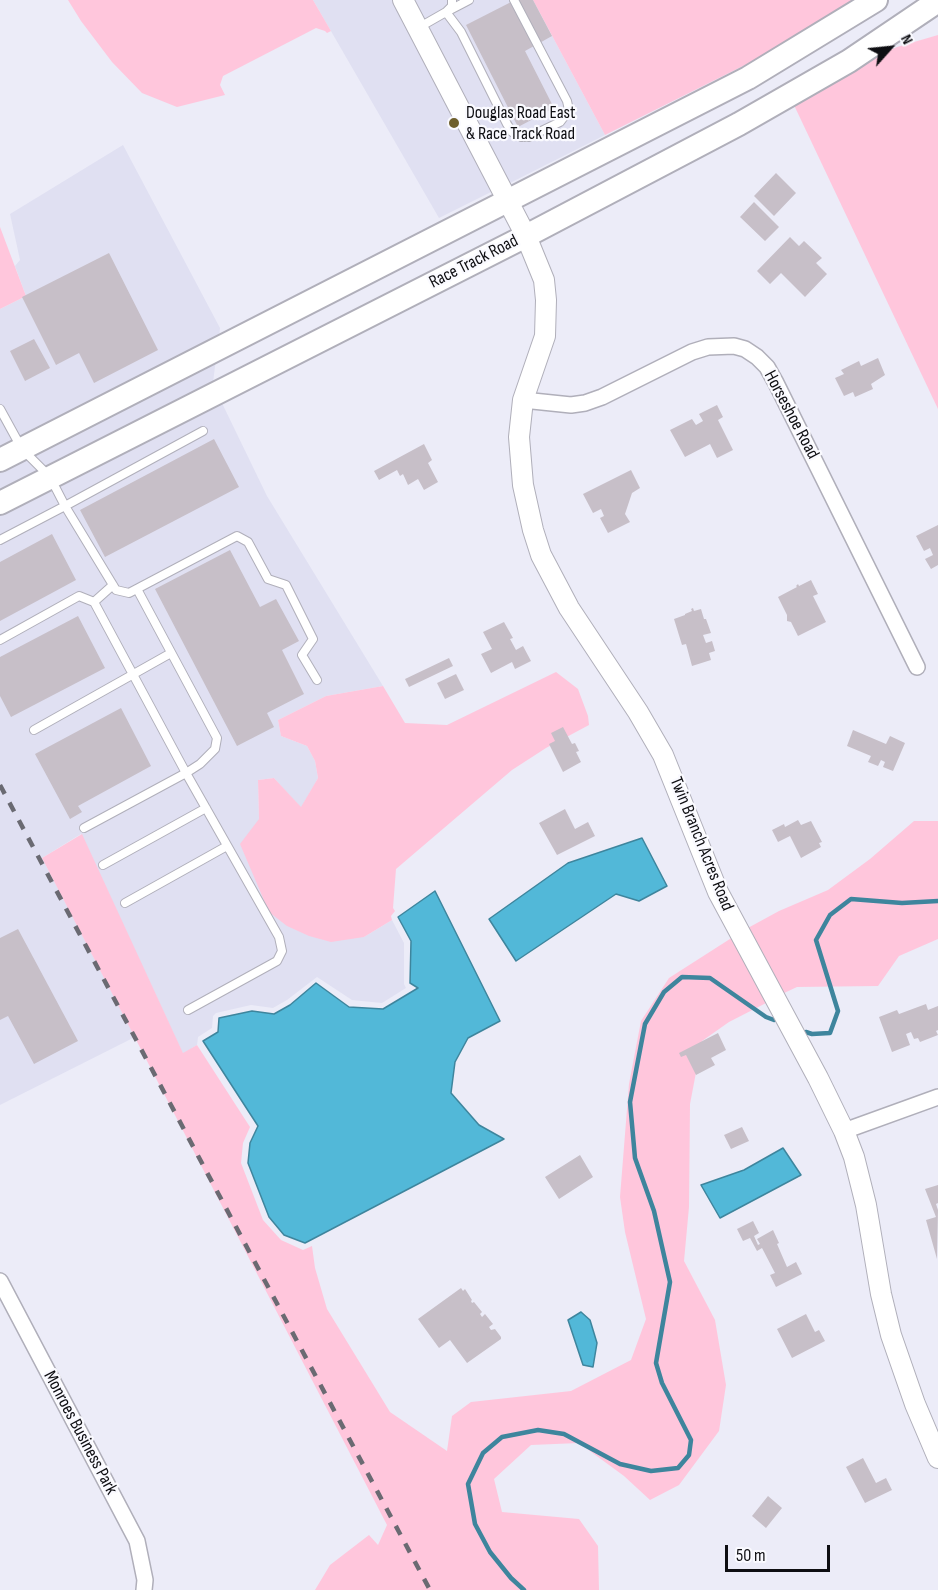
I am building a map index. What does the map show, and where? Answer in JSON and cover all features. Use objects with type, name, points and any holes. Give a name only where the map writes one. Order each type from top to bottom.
[{"type":"main road","points":[[0,460],[748,78],[876,0]]},
{"type":"main road","name":"Race Track Road","points":[[0,503],[525,236],[803,89],[938,1]]},
{"type":"street","name":"Twin Branch Acres Road","points":[[403,0],[507,200],[543,280],[547,318],[541,353],[523,400],[519,437],[519,459],[527,507],[542,555],[569,608],[638,712],[663,755],[718,892],[844,1131],[865,1197],[880,1294],[891,1335],[915,1404],[938,1458]]},
{"type":"street","name":"Horseshoe Road","points":[[523,400],[571,405],[585,403],[602,397],[692,352],[708,347],[734,346],[751,353],[767,367],[776,382],[917,666]]},
{"type":"street","points":[[844,1131],[938,1097]]},
{"type":"street","name":"Monroes Business Park","points":[[0,1281],[137,1541],[145,1580],[144,1590]]},
{"type":"lane","points":[[446,12],[452,6],[452,0]]},
{"type":"lane","points":[[418,28],[469,0]]},
{"type":"lane","points":[[446,12],[461,32],[512,132],[521,137],[529,137],[560,122],[569,110],[567,101],[514,0]]},
{"type":"lane","points":[[0,409],[22,449],[50,477],[116,590],[129,593],[237,536],[248,542],[268,579],[285,585],[313,639],[302,655],[317,680]]},
{"type":"lane","points":[[0,540],[203,432]]},
{"type":"lane","points":[[94,602],[112,585]]},
{"type":"lane","points":[[84,828],[186,773],[200,764],[215,749],[217,738],[137,589]]},
{"type":"lane","points":[[0,640],[79,596],[94,602],[186,773],[279,936],[282,951],[277,961],[188,1010]]},
{"type":"lane","points":[[34,730],[171,653]]},
{"type":"lane","points":[[103,865],[206,808]]},
{"type":"lane","points":[[125,903],[227,846]]},
{"type":"shaded area","points":[[68,0],[313,0],[331,31],[327,33],[316,28],[223,76],[220,85],[225,95],[177,107],[142,93],[112,62]]},
{"type":"shaded area","points":[[313,0],[394,0],[493,191],[439,218]]},
{"type":"shaded area","points":[[412,0],[533,0],[605,135],[508,184]]},
{"type":"shaded area","points":[[533,0],[854,0],[769,53],[605,135]]},
{"type":"shaded area","points":[[938,35],[938,409],[793,103],[856,66],[897,47]]},
{"type":"shaded area","points":[[123,145],[220,328],[219,336],[0,447],[0,309],[26,296],[15,266],[20,260],[10,214]]},
{"type":"shaded area","points":[[0,227],[26,296],[0,309]]},
{"type":"shaded area","points":[[216,358],[213,383],[0,495],[0,469]]},
{"type":"shaded area","points":[[220,399],[267,496],[383,686],[326,696],[278,720],[281,736],[307,746],[315,761],[318,778],[301,808],[274,778],[258,780],[259,819],[364,937],[392,920],[404,943],[404,984],[406,988],[382,1003],[352,1000],[317,977],[273,1008],[251,1005],[216,1013],[213,1016],[212,1028],[198,1037],[197,1045],[183,1054],[81,834],[42,858],[135,1037],[0,1105],[0,511]]},
{"type":"shaded area","points":[[556,672],[578,689],[589,725],[546,748],[512,770],[396,869],[393,908],[395,911],[391,916],[392,920],[364,937],[331,942],[309,936],[287,926],[269,912],[240,844],[259,819],[258,780],[274,778],[301,807],[318,778],[315,761],[307,746],[281,736],[278,720],[326,696],[383,686],[405,723],[447,725]]},
{"type":"shaded area","points":[[914,821],[938,821],[938,939],[899,956],[878,986],[797,987],[782,994],[746,929],[779,911],[828,890],[870,859]]},
{"type":"shaded area","points":[[82,834],[183,1053],[197,1045],[250,1127],[243,1143],[241,1163],[263,1220],[281,1240],[303,1250],[312,1246],[315,1268],[327,1309],[390,1412],[447,1451],[452,1416],[471,1402],[571,1391],[631,1360],[646,1319],[625,1232],[620,1197],[629,1084],[641,1021],[669,978],[733,937],[768,1002],[729,1022],[702,1041],[690,1104],[689,1207],[684,1261],[715,1320],[726,1385],[719,1431],[679,1485],[650,1500],[624,1476],[579,1443],[531,1445],[494,1479],[502,1512],[579,1519],[598,1546],[599,1590],[315,1590],[330,1565],[369,1535],[378,1545],[387,1525],[42,858]]},
{"type":"water","points":[[642,838],[667,886],[639,901],[616,894],[516,961],[489,919],[568,863]]},
{"type":"water","points":[[435,891],[500,1021],[468,1038],[455,1062],[451,1093],[479,1125],[504,1139],[305,1243],[284,1235],[269,1217],[248,1163],[250,1143],[258,1126],[203,1041],[218,1032],[219,1018],[252,1011],[274,1014],[290,1005],[316,983],[349,1007],[383,1009],[418,988],[410,983],[411,941],[398,917]]},
{"type":"water","points":[[783,1148],[801,1175],[720,1218],[701,1185],[744,1170]]},
{"type":"water","points":[[581,1312],[590,1320],[597,1343],[593,1367],[583,1365],[568,1320]]},
{"type":"building","points":[[515,0],[533,0],[552,36],[525,51],[554,108],[518,127],[466,25]]},
{"type":"building","points":[[776,173],[796,193],[774,216],[754,196]]},
{"type":"building","points":[[754,202],[779,227],[765,241],[740,217]]},
{"type":"building","points":[[790,237],[799,246],[804,241],[822,258],[816,263],[827,274],[805,297],[781,273],[770,284],[757,271]]},
{"type":"building","points":[[109,253],[158,350],[94,383],[79,353],[56,365],[22,297]]},
{"type":"building","points":[[34,339],[50,368],[25,381],[10,351]]},
{"type":"building","points":[[878,358],[885,375],[871,384],[873,389],[855,397],[853,392],[844,396],[835,378],[844,374],[841,370],[859,361],[861,366]]},
{"type":"building","points":[[717,405],[723,417],[718,420],[733,450],[717,458],[710,444],[685,457],[670,430],[692,419],[696,425],[703,421],[699,414]]},
{"type":"building","points":[[214,439],[239,487],[105,557],[80,510]]},
{"type":"building","points":[[424,444],[432,460],[428,463],[438,482],[424,490],[418,479],[408,485],[403,474],[400,476],[397,470],[379,480],[374,471]]},
{"type":"building","points":[[631,470],[640,488],[632,493],[625,514],[630,522],[608,533],[600,518],[604,516],[601,509],[593,513],[583,494]]},
{"type":"building","points":[[938,525],[938,565],[931,569],[925,559],[933,555],[930,548],[924,551],[916,536]]},
{"type":"building","points":[[52,534],[76,580],[0,621],[0,562]]},
{"type":"building","points":[[230,550],[260,607],[276,599],[299,641],[282,650],[304,694],[267,713],[274,727],[237,746],[155,589]]},
{"type":"building","points":[[811,580],[818,594],[813,596],[826,622],[798,636],[791,622],[787,621],[787,615],[778,597],[797,587],[798,584],[799,586]]},
{"type":"building","points":[[693,608],[694,611],[701,609],[711,633],[703,635],[706,643],[712,641],[715,651],[709,653],[711,660],[692,666],[686,644],[682,645],[674,619],[692,611]]},
{"type":"building","points":[[78,616],[105,668],[11,717],[0,696],[0,657]]},
{"type":"building","points":[[504,622],[513,638],[510,639],[516,650],[523,646],[531,661],[515,669],[512,662],[491,673],[481,654],[492,649],[483,632]]},
{"type":"building","points":[[449,658],[453,666],[409,687],[405,679]]},
{"type":"building","points":[[456,674],[464,690],[445,699],[437,683]]},
{"type":"building","points":[[121,708],[151,766],[78,806],[82,812],[70,819],[35,754]]},
{"type":"building","points":[[563,727],[572,744],[575,743],[581,762],[563,772],[549,744],[555,741],[551,733]]},
{"type":"building","points":[[853,730],[886,744],[890,736],[905,743],[893,771],[883,767],[885,762],[881,760],[878,766],[868,762],[871,756],[847,746]]},
{"type":"building","points":[[565,809],[575,829],[588,822],[595,836],[557,855],[539,823]]},
{"type":"building","points":[[798,820],[801,825],[811,821],[822,842],[819,843],[821,847],[801,858],[790,836],[778,842],[772,830],[784,824],[785,827]]},
{"type":"building","points":[[18,929],[78,1041],[34,1064],[8,1016],[0,1020],[0,938]]},
{"type":"building","points":[[926,1004],[928,1010],[938,1006],[938,1030],[936,1031],[938,1035],[920,1042],[918,1038],[914,1039],[911,1032],[906,1034],[910,1045],[892,1052],[879,1017],[897,1010],[899,1014]]},
{"type":"building","points":[[718,1033],[726,1050],[711,1058],[715,1065],[696,1075],[686,1055],[681,1057],[679,1053]]},
{"type":"building","points":[[742,1127],[749,1141],[731,1149],[724,1135]]},
{"type":"building","points":[[580,1155],[593,1177],[559,1199],[545,1177]]},
{"type":"building","points":[[938,1185],[937,1259],[926,1220],[936,1217],[925,1189]]},
{"type":"building","points":[[753,1221],[759,1233],[754,1236],[758,1245],[760,1244],[757,1239],[773,1230],[787,1267],[796,1262],[802,1274],[776,1287],[770,1275],[775,1273],[762,1248],[757,1251],[750,1238],[743,1241],[737,1229]]},
{"type":"building","points":[[461,1288],[463,1291],[465,1289],[472,1303],[474,1302],[482,1312],[480,1314],[482,1317],[485,1314],[493,1324],[489,1327],[491,1330],[495,1329],[501,1337],[467,1363],[450,1340],[439,1348],[418,1319]]},
{"type":"building","points":[[806,1314],[815,1332],[819,1330],[825,1341],[792,1358],[777,1329]]},
{"type":"building","points":[[863,1458],[876,1483],[886,1478],[892,1490],[865,1503],[846,1467]]},
{"type":"building","points":[[768,1496],[782,1508],[766,1528],[752,1516]]},
{"type":"waterway","points":[[806,1032],[830,1033],[838,1011],[816,940],[830,915],[851,899],[902,903],[938,901]]},
{"type":"waterway","points":[[524,1590],[490,1552],[475,1524],[468,1484],[483,1453],[502,1437],[538,1430],[564,1434],[620,1464],[651,1471],[678,1468],[689,1455],[691,1440],[662,1383],[656,1363],[670,1282],[654,1211],[635,1158],[630,1102],[645,1024],[664,992],[682,977],[710,978],[766,1017],[774,1020]]},
{"type":"railway","points":[[0,785],[430,1590]]},
{"type":"place","name":"Douglas Road East & Race Track Road","points":[[454,123]]}]
